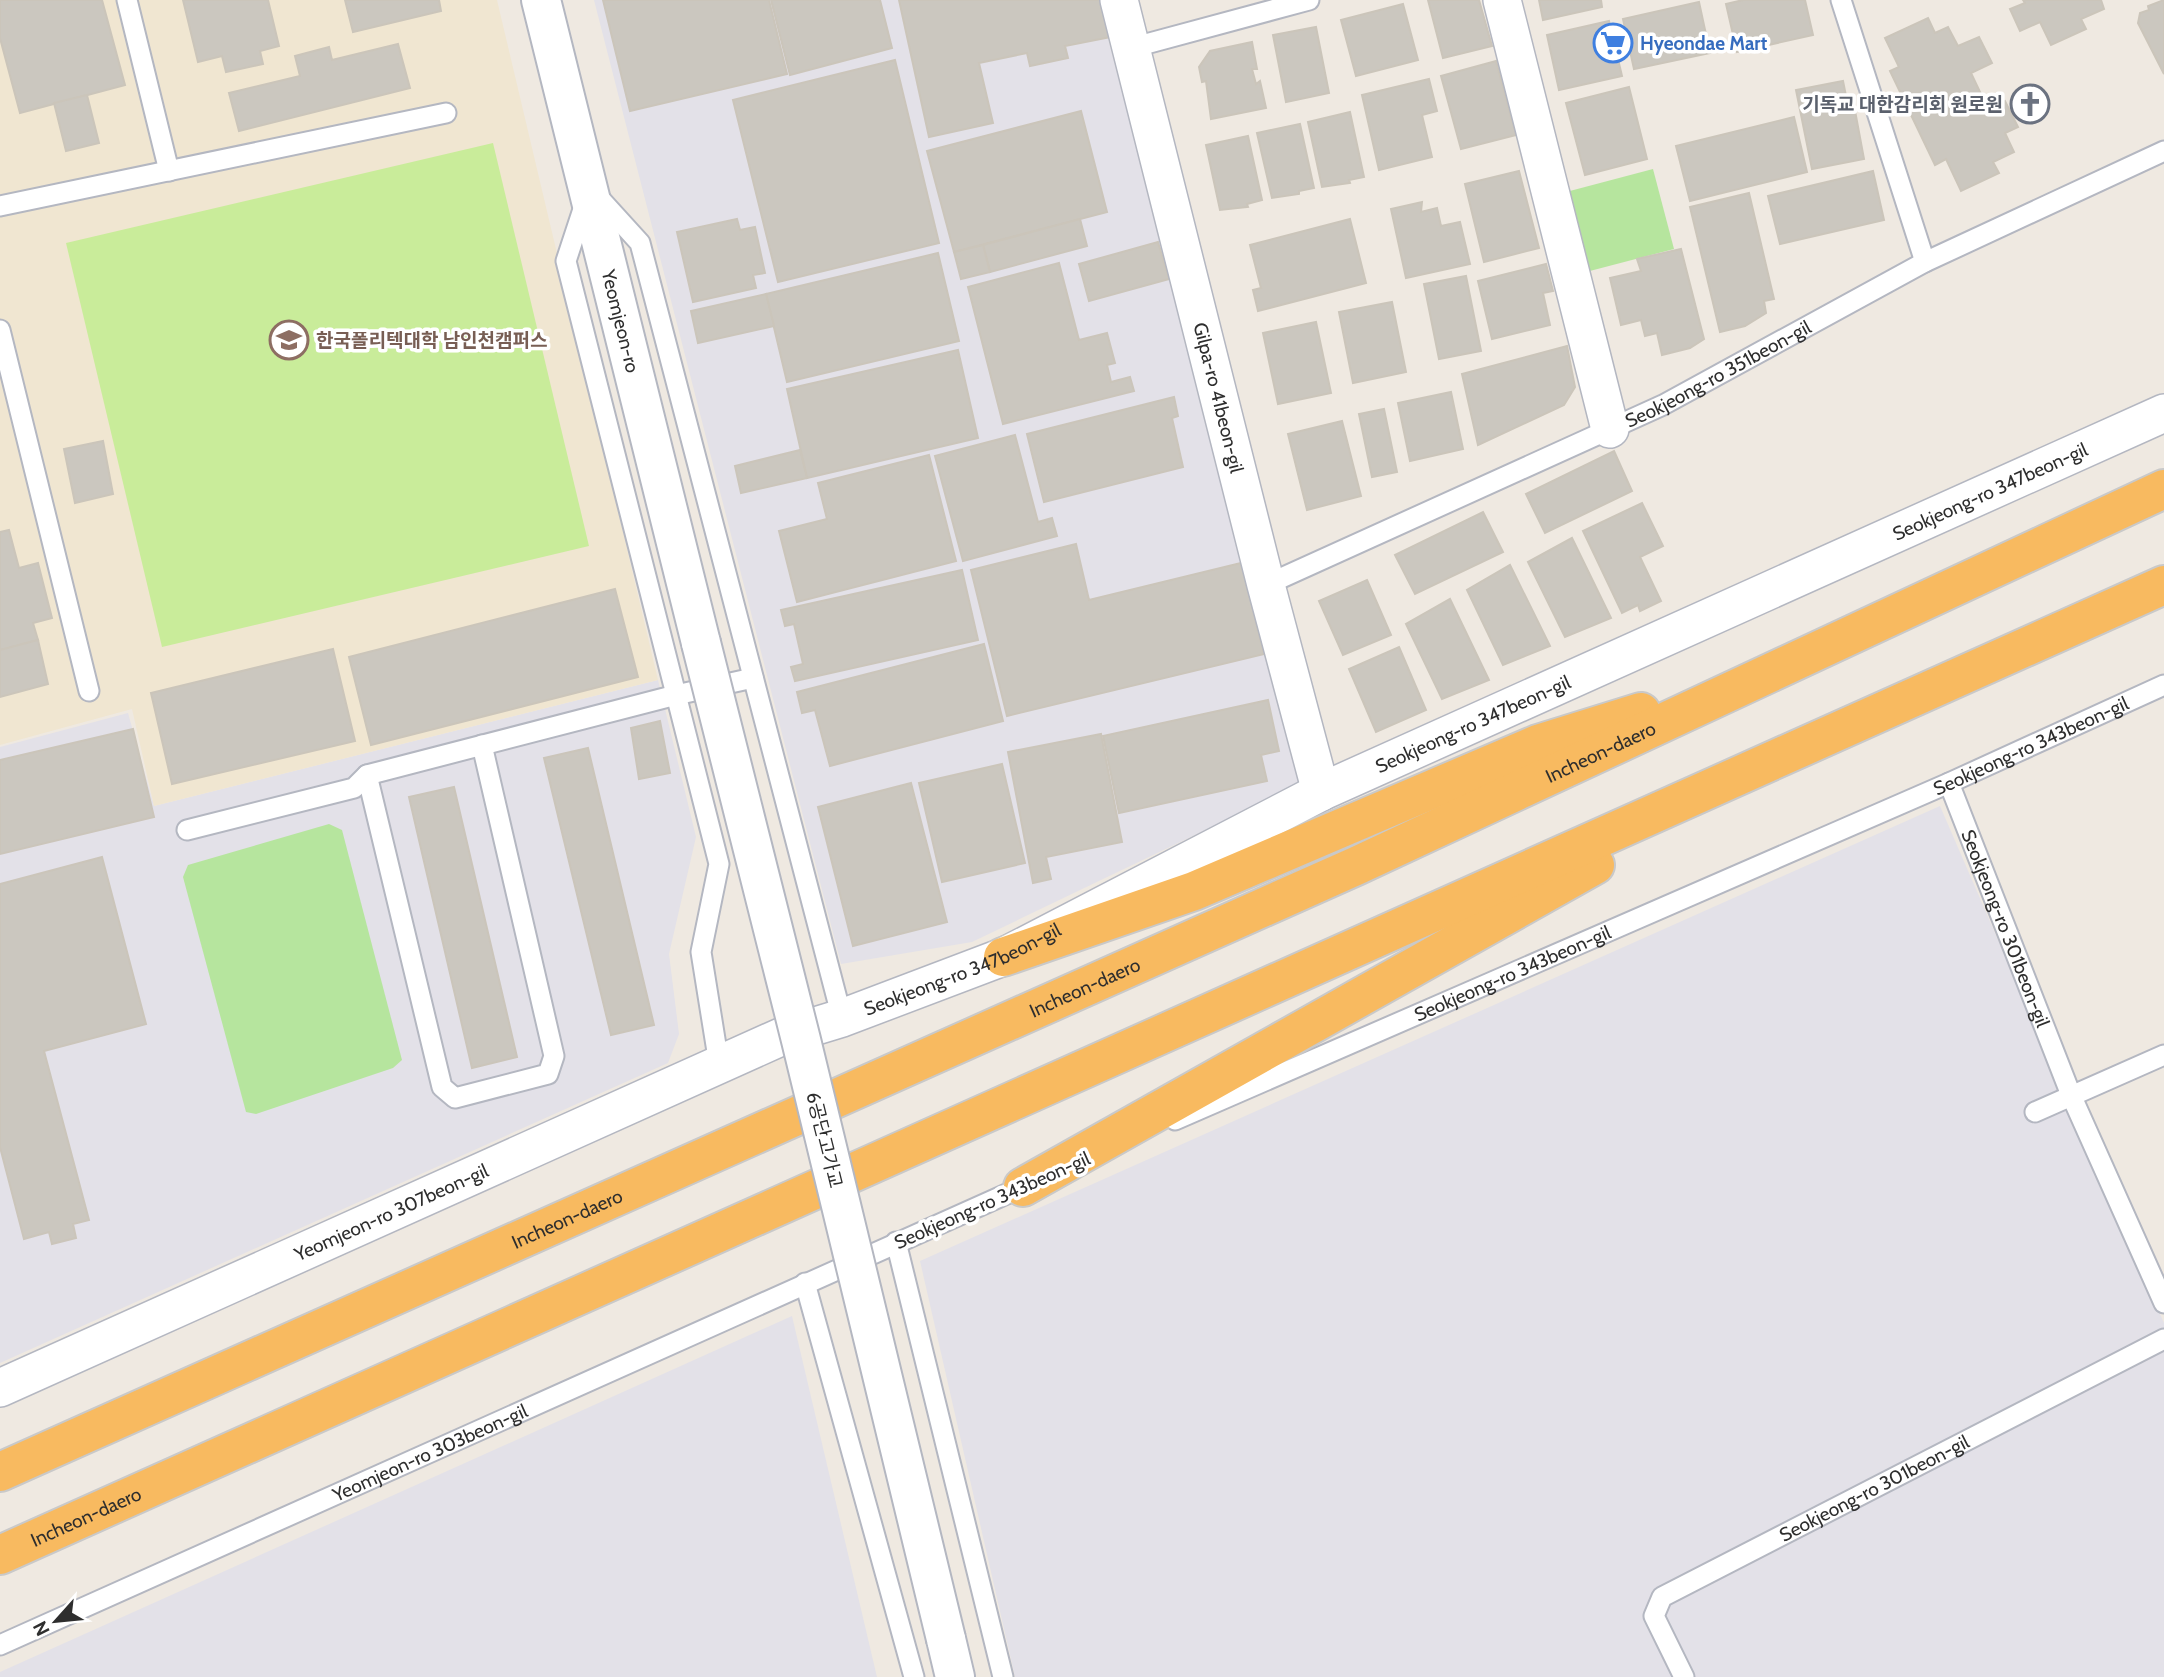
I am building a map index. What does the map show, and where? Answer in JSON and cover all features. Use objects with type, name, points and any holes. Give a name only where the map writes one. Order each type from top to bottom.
[{"type":"highway","name":"Incheon-daero","points":[[0,1472],[1344,872],[1784,669],[2164,489]]},
{"type":"highway","name":"Incheon-daero","points":[[0,1556],[2164,585]]},
{"type":"highway","points":[[1003,957],[1194,891],[1538,744],[1784,669]]},
{"type":"highway","points":[[1023,1187],[1808,746]]},
{"type":"street","name":"Yeomjeon-ro","points":[[541,0],[590,188],[701,643]]},
{"type":"street","name":"Gilpa-ro 41beon-gil","points":[[1119,0],[1266,585],[1321,792]]},
{"type":"street","points":[[1502,0],[1610,429]]},
{"type":"street","name":"Seokjeong-ro 347beon-gil","points":[[783,1036],[842,1018],[1003,957],[1321,792],[2164,413]]},
{"type":"street","name":"6공단고가교","points":[[701,643],[801,1040],[955,1677]]},
{"type":"street","name":"Yeomjeon-ro 307beon-gil","points":[[0,1388],[783,1036]]},
{"type":"lane","points":[[127,0],[169,171]]},
{"type":"lane","points":[[1131,48],[1309,0]]},
{"type":"lane","points":[[1841,0],[1925,262]]},
{"type":"lane","points":[[0,206],[446,113]]},
{"type":"lane","name":"Seokjeong-ro 351beon-gil","points":[[1266,585],[1610,429],[1710,380],[1925,262],[2164,151]]},
{"type":"lane","points":[[719,1064],[701,952],[719,864],[566,261],[590,188],[640,243],[842,1018]]},
{"type":"lane","points":[[0,330],[89,691]]},
{"type":"lane","points":[[187,830],[354,788],[367,775],[676,695],[753,678]]},
{"type":"lane","name":"Seokjeong-ro 343beon-gil","points":[[858,1259],[1949,783],[2164,685]]},
{"type":"lane","points":[[367,775],[442,1087],[455,1098],[548,1074],[554,1056],[482,745]]},
{"type":"lane","name":"Seokjeong-ro 301beon-gil","points":[[1949,783],[2071,1095],[2164,1303]]},
{"type":"lane","points":[[2035,1112],[2164,1055]]},
{"type":"lane","points":[[896,1242],[1003,1677]]},
{"type":"lane","name":"Yeomjeon-ro 303beon-gil","points":[[0,1645],[858,1259]]},
{"type":"lane","points":[[805,1283],[914,1677]]},
{"type":"lane","name":"Seokjeong-ro 301beon-gil","points":[[1684,1677],[1654,1616],[1662,1597],[2164,1339]]},
{"type":"shaded area","name":"한국폴리텍대학 남인천캠퍼스","points":[[0,0],[497,0],[658,680],[154,806],[132,709],[0,745]]},
{"type":"shaded area","points":[[594,0],[1098,0],[1303,783],[972,942],[841,964]]},
{"type":"shaded area","points":[[658,680],[696,837],[669,954],[679,1034],[668,1063],[0,1363],[0,747],[128,713],[154,806]]},
{"type":"shaded area","points":[[1940,806],[2164,1323],[2164,1677],[1015,1677],[920,1261]]},
{"type":"shaded area","points":[[792,1316],[877,1677],[0,1677],[0,1672]]},
{"type":"green space","points":[[493,143],[589,546],[162,647],[66,243]]},
{"type":"green space","points":[[1653,169],[1674,249],[1586,272],[1566,192]]},
{"type":"green space","points":[[329,824],[342,830],[402,1060],[393,1068],[256,1114],[246,1112],[183,877],[188,865]]},
{"type":"building","points":[[0,0],[102,0],[125,85],[20,113],[0,38]]},
{"type":"building","points":[[183,0],[268,0],[279,46],[260,51],[263,64],[226,72],[222,56],[198,62]]},
{"type":"building","points":[[345,0],[439,0],[441,11],[353,32]]},
{"type":"building","points":[[603,0],[769,0],[787,74],[630,111]]},
{"type":"building","points":[[771,0],[880,0],[892,48],[790,75]]},
{"type":"building","points":[[899,0],[1103,0],[1111,37],[1065,46],[1068,58],[1030,66],[1027,53],[979,63],[993,123],[929,137]]},
{"type":"building","points":[[1428,0],[1479,0],[1492,46],[1443,58]]},
{"type":"building","points":[[1539,0],[1601,0],[1602,7],[1543,20]]},
{"type":"building","points":[[1743,0],[1805,0],[1813,35],[1737,52],[1726,4]]},
{"type":"building","points":[[2023,0],[2101,0],[2104,9],[2081,19],[2086,29],[2051,45],[2040,22],[2020,31],[2010,9],[2025,3]]},
{"type":"building","points":[[2164,0],[2164,74],[2138,23],[2140,13],[2149,10],[2148,6]]},
{"type":"building","points":[[1699,2],[1710,53],[1634,69],[1623,19]]},
{"type":"building","points":[[1403,4],[1418,60],[1356,76],[1341,20]]},
{"type":"building","points":[[1928,18],[1935,33],[1948,27],[1958,46],[1979,37],[1992,63],[1971,73],[1988,109],[2005,101],[2018,127],[2005,133],[2014,152],[1993,162],[1999,173],[1961,191],[1946,159],[1935,165],[1890,71],[1899,67],[1885,38]]},
{"type":"building","points":[[1609,21],[1622,76],[1559,90],[1547,35]]},
{"type":"building","points":[[1316,27],[1329,93],[1286,102],[1273,35]]},
{"type":"building","points":[[1252,42],[1257,69],[1252,69],[1256,84],[1260,81],[1266,108],[1211,119],[1206,81],[1202,82],[1199,67],[1210,51]]},
{"type":"building","points":[[398,44],[410,88],[239,131],[229,93],[300,76],[295,56],[329,47],[332,60]]},
{"type":"building","points":[[895,60],[939,243],[778,282],[733,100]]},
{"type":"building","points":[[1496,61],[1516,135],[1461,149],[1441,76]]},
{"type":"building","points":[[1429,79],[1437,111],[1422,115],[1432,157],[1379,170],[1362,95]]},
{"type":"building","points":[[1843,81],[1847,101],[1853,100],[1864,159],[1812,169],[1796,90]]},
{"type":"building","points":[[1629,87],[1647,159],[1585,175],[1566,103]]},
{"type":"building","points":[[87,95],[99,143],[66,151],[54,103]]},
{"type":"building","points":[[1081,111],[1107,212],[954,252],[927,151]]},
{"type":"building","points":[[1350,112],[1364,177],[1349,180],[1350,183],[1322,187],[1308,122]]},
{"type":"building","points":[[1794,117],[1807,172],[1690,201],[1676,146]]},
{"type":"building","points":[[1300,124],[1314,188],[1299,191],[1299,194],[1272,198],[1257,133]]},
{"type":"building","points":[[1248,136],[1262,200],[1247,204],[1248,207],[1220,210],[1206,145]]},
{"type":"building","points":[[1519,171],[1539,248],[1484,262],[1465,184]]},
{"type":"building","points":[[1873,171],[1884,220],[1780,244],[1768,196]]},
{"type":"building","points":[[1749,193],[1774,299],[1764,301],[1766,313],[1745,326],[1720,332],[1690,207]]},
{"type":"building","points":[[1422,202],[1421,212],[1437,208],[1441,226],[1460,222],[1470,264],[1406,278],[1391,209]]},
{"type":"building","points":[[737,219],[740,230],[755,227],[765,273],[753,275],[756,288],[693,302],[677,232]]},
{"type":"building","points":[[1080,219],[1087,246],[990,272],[983,245]]},
{"type":"building","points":[[1350,219],[1366,283],[1258,311],[1253,290],[1261,288],[1250,245]]},
{"type":"building","points":[[1158,242],[1169,279],[1089,301],[1079,264]]},
{"type":"building","points":[[983,245],[990,272],[961,279],[954,252]]},
{"type":"building","points":[[1681,249],[1704,339],[1690,348],[1662,355],[1657,333],[1645,336],[1641,320],[1621,325],[1610,278],[1641,271],[1637,259]]},
{"type":"building","points":[[938,253],[959,341],[787,382],[766,294]]},
{"type":"building","points":[[1059,263],[1079,340],[1107,333],[1115,363],[1107,365],[1111,382],[1130,377],[1134,391],[1003,424],[968,287]]},
{"type":"building","points":[[1546,264],[1553,291],[1543,293],[1550,325],[1492,339],[1478,281]]},
{"type":"building","points":[[1466,276],[1481,351],[1439,359],[1424,284]]},
{"type":"building","points":[[766,294],[774,326],[698,343],[691,311]]},
{"type":"building","points":[[1392,302],[1406,372],[1353,383],[1339,312]]},
{"type":"building","points":[[1316,322],[1331,393],[1278,404],[1263,333]]},
{"type":"building","points":[[1567,346],[1575,387],[1564,405],[1478,445],[1462,374]]},
{"type":"building","points":[[958,350],[978,438],[807,478],[787,389]]},
{"type":"building","points":[[1451,392],[1463,449],[1410,461],[1398,403]]},
{"type":"building","points":[[1174,397],[1178,416],[1172,418],[1183,467],[1044,502],[1027,434]]},
{"type":"building","points":[[1384,409],[1397,472],[1372,477],[1359,414]]},
{"type":"building","points":[[1342,421],[1361,496],[1307,510],[1288,434]]},
{"type":"building","points":[[1015,435],[1038,522],[1052,518],[1057,536],[963,561],[935,456]]},
{"type":"building","points":[[103,441],[113,494],[75,503],[64,449]]},
{"type":"building","points":[[800,450],[807,478],[741,493],[735,466]]},
{"type":"building","points":[[1614,451],[1632,491],[1545,533],[1526,494]]},
{"type":"building","points":[[929,455],[956,561],[797,602],[779,531],[827,519],[818,483]]},
{"type":"building","points":[[1642,503],[1663,546],[1640,557],[1661,601],[1640,611],[1638,605],[1622,613],[1583,531]]},
{"type":"building","points":[[1483,512],[1503,552],[1415,594],[1395,555]]},
{"type":"building","points":[[9,530],[19,568],[38,563],[52,618],[33,623],[38,640],[0,650],[0,532]]},
{"type":"building","points":[[1572,538],[1611,618],[1565,637],[1528,562]]},
{"type":"building","points":[[1076,544],[1089,600],[1241,563],[1264,654],[1007,716],[971,570]]},
{"type":"building","points":[[1510,565],[1550,646],[1503,665],[1467,590]]},
{"type":"building","points":[[962,570],[978,640],[795,681],[791,667],[803,664],[794,624],[785,626],[781,610]]},
{"type":"building","points":[[1367,580],[1391,635],[1343,655],[1319,601]]},
{"type":"building","points":[[615,589],[638,677],[371,745],[349,657]]},
{"type":"building","points":[[1450,599],[1489,680],[1442,699],[1406,624]]},
{"type":"building","points":[[38,640],[48,684],[0,697],[0,650]]},
{"type":"building","points":[[984,644],[1003,721],[830,766],[815,710],[802,713],[797,692]]},
{"type":"building","points":[[1399,647],[1426,710],[1376,732],[1349,669]]},
{"type":"building","points":[[333,649],[355,741],[172,784],[151,693]]},
{"type":"building","points":[[1268,700],[1279,751],[1261,755],[1267,781],[1119,813],[1103,736]]},
{"type":"building","points":[[660,721],[670,773],[639,779],[631,728]]},
{"type":"building","points":[[133,729],[154,817],[0,854],[0,760]]},
{"type":"building","points":[[1101,734],[1122,842],[1046,857],[1051,879],[1033,883],[1008,752]]},
{"type":"building","points":[[588,748],[654,1025],[611,1035],[544,758]]},
{"type":"building","points":[[1002,764],[1025,863],[942,882],[919,783]]},
{"type":"building","points":[[911,783],[947,922],[853,946],[818,807]]},
{"type":"building","points":[[454,787],[517,1057],[472,1068],[409,797]]},
{"type":"building","points":[[102,857],[146,1024],[44,1051],[89,1220],[73,1224],[76,1238],[52,1244],[49,1232],[24,1239],[0,1147],[0,884]]},
{"type":"place","name":"Hyeondae Mart","points":[[1613,43]]},
{"type":"place","name":"기독교 대한감리회 원로원","points":[[2030,104]]},
{"type":"place","name":"한국폴리텍대학 남인천캠퍼스","points":[[289,340]]}]
